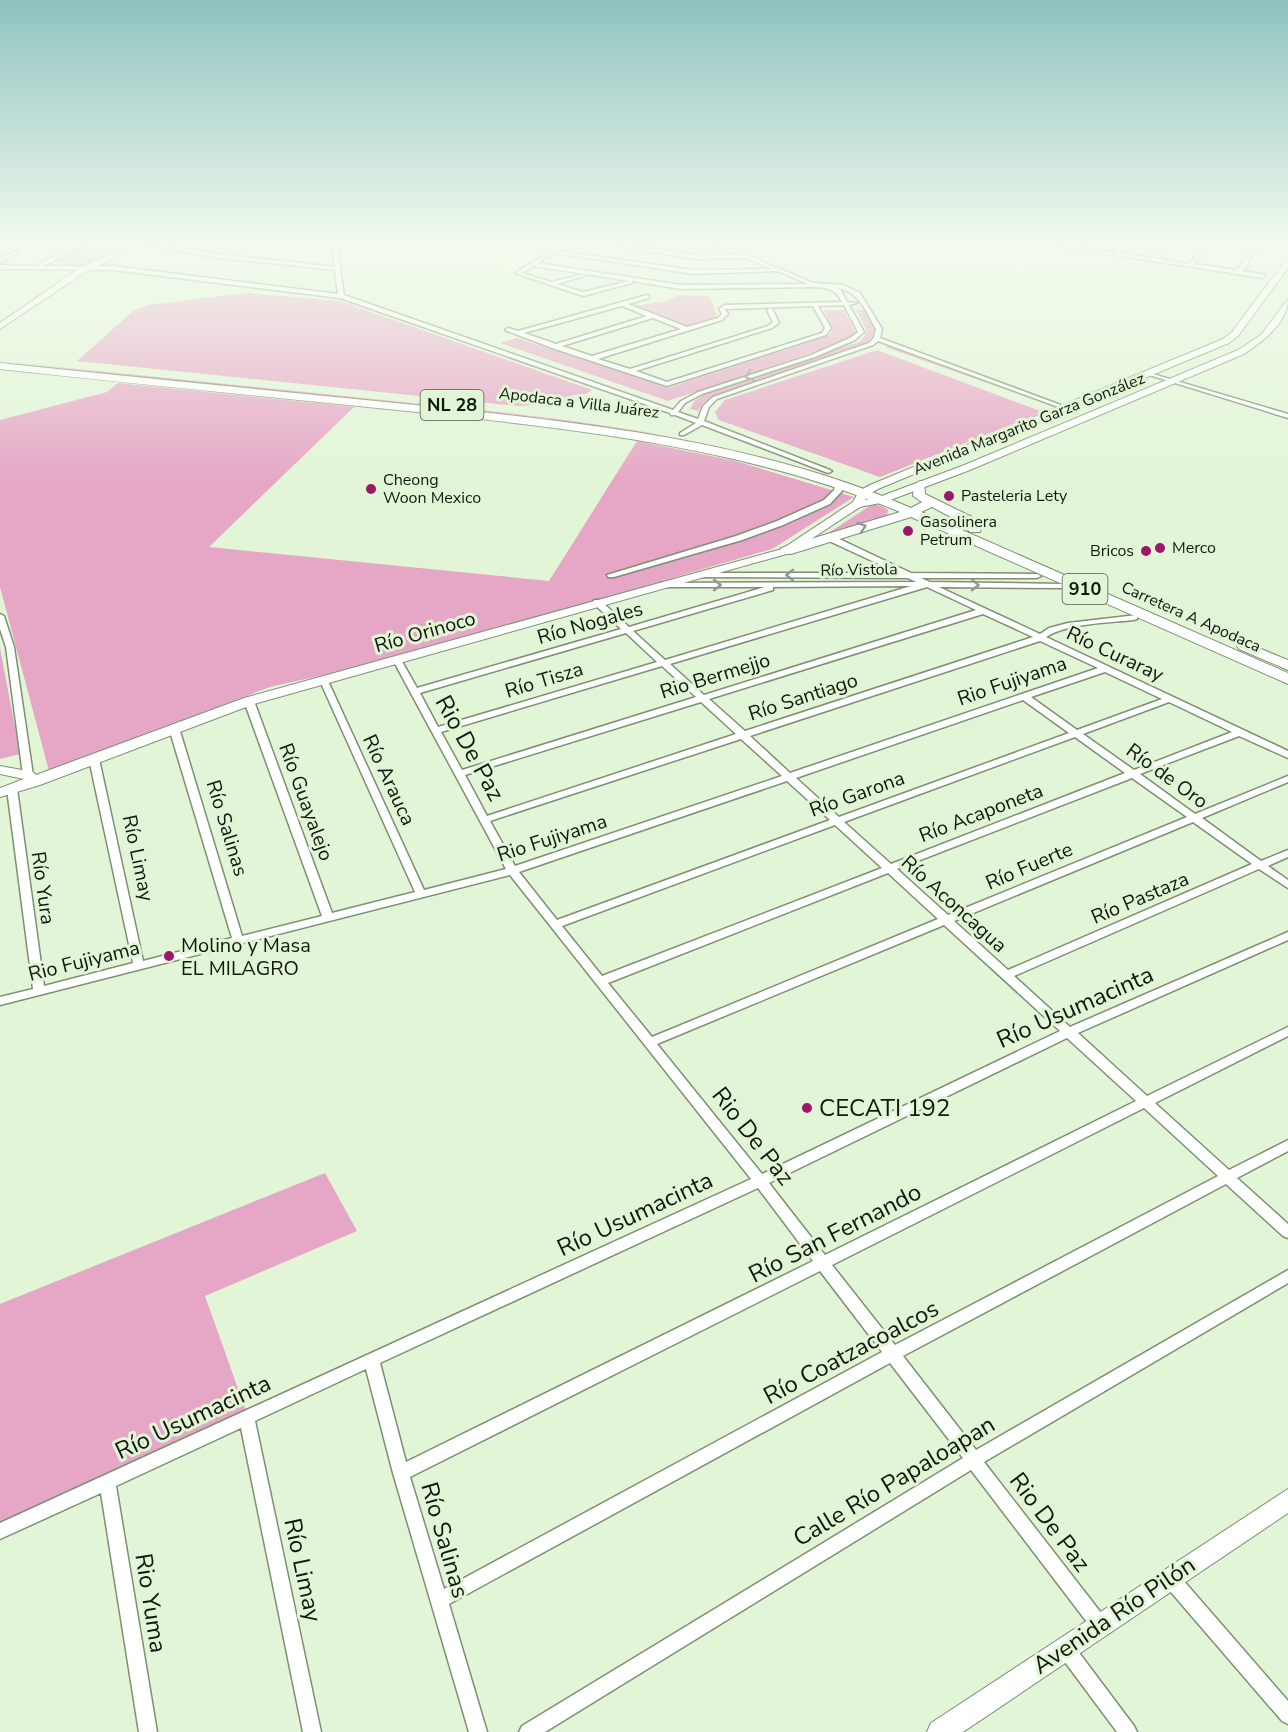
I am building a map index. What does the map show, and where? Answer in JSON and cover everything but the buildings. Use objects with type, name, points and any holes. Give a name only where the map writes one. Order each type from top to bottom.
[{"type":"main road","name":"Avenida Margarito Garza González","points":[[865,495],[976,444],[1152,372],[1235,334],[1243,323]]},
{"type":"main road","name":"Avenida Margarito Garza González","points":[[888,498],[966,468],[1241,352],[1258,342],[1272,323]]},
{"type":"main road","name":"Apodaca a Villa Juárez","points":[[0,359],[590,419],[682,434],[753,450],[828,471],[865,495]]},
{"type":"main road","name":"Apodaca a Villa Juárez","points":[[0,366],[586,427],[742,457],[839,484],[865,495],[888,498]]},
{"type":"main road","points":[[990,458],[994,450],[1030,433],[1023,429],[1007,431]]},
{"type":"main road","points":[[966,468],[956,460],[976,449],[976,444]]},
{"type":"main road","points":[[920,485],[919,496],[929,527],[1288,686]]},
{"type":"main road","name":"Río Orinoco","points":[[6,791],[32,778],[94,759],[249,701],[786,551],[865,495]]},
{"type":"main road","name":"Carretera A Apodaca","points":[[888,498],[922,508],[975,529],[1288,665]]},
{"type":"main road","points":[[786,551],[922,508]]},
{"type":"main road","name":"Carretera A Apodaca","points":[[922,508],[1288,679]]},
{"type":"main road","points":[[0,770],[32,778]]},
{"type":"main road","name":"Avenida Río Pilón","points":[[944,1731],[1099,1624],[1288,1500]]},
{"type":"street","points":[[414,323],[773,448],[828,471]]},
{"type":"street","points":[[508,333],[518,333],[554,323]]},
{"type":"street","points":[[554,347],[631,323]]},
{"type":"street","points":[[669,323],[686,330]]},
{"type":"street","points":[[589,359],[708,323]]},
{"type":"street","points":[[627,372],[770,327],[776,323]]},
{"type":"street","points":[[518,333],[667,384],[824,334],[828,328],[825,323]]},
{"type":"street","points":[[673,414],[683,402],[700,393],[852,341],[861,332],[857,323]]},
{"type":"street","points":[[874,341],[879,329],[876,323]]},
{"type":"street","points":[[682,434],[700,423],[706,406],[715,398],[874,341],[1059,409]]},
{"type":"street","points":[[1152,372],[1288,416]]},
{"type":"street","points":[[610,574],[739,538],[780,523],[826,502],[838,491],[839,484]]},
{"type":"street","name":"Río Curaray","points":[[830,538],[1288,755]]},
{"type":"street","name":"Río Vistola","points":[[695,575],[1037,576]]},
{"type":"street","points":[[664,663],[928,584]]},
{"type":"street","name":"Río Vistola","points":[[658,585],[1060,586]]},
{"type":"street","name":"Río Nogales","points":[[414,692],[776,586]]},
{"type":"street","name":"Río Aconcagua","points":[[597,602],[1288,1232]]},
{"type":"street","name":"Rio Bermejjo","points":[[459,774],[983,611]]},
{"type":"street","points":[[0,616],[10,647],[32,778]]},
{"type":"street","name":"Río Santiago","points":[[484,820],[1039,638],[1053,630],[1134,617]]},
{"type":"street","name":"Rio De Paz","points":[[397,660],[512,871],[760,1181],[894,1353],[1099,1624]]},
{"type":"street","name":"Río Tisza","points":[[435,731],[664,663]]},
{"type":"street","name":"Rio Fujiyama","points":[[0,1001],[512,871],[1104,669]]},
{"type":"street","name":"Río Arauca","points":[[324,681],[421,894]]},
{"type":"street","name":"Río de Oro","points":[[1024,696],[1288,885]]},
{"type":"street","name":"Río Garona","points":[[555,924],[1170,699]]},
{"type":"street","name":"Río Guayalejo","points":[[249,701],[328,916]]},
{"type":"street","name":"Río Salinas","points":[[174,728],[238,940]]},
{"type":"street","name":"Río Acaponeta","points":[[601,981],[1240,732]]},
{"type":"street","name":"Río Limay","points":[[94,759],[139,967]]},
{"type":"street","name":"Río Fuerte","points":[[651,1042],[1288,779]]},
{"type":"street","name":"Río Yura","points":[[6,791],[39,991]]},
{"type":"street","name":"Río Pastaza","points":[[1006,975],[1288,853]]},
{"type":"street","name":"Río Usumacinta","points":[[0,1531],[760,1181],[1069,1032],[1288,936]]},
{"type":"street","name":"Río San Fernando","points":[[401,1473],[1288,1031]]},
{"type":"street","name":"Río Coatzacoalcos","points":[[438,1601],[894,1353],[1288,1145]]},
{"type":"street","name":"Calle Río Papaloapan","points":[[528,1732],[975,1459],[1288,1276]]},
{"type":"street","name":"Río Salinas","points":[[371,1359],[401,1473],[477,1732]]},
{"type":"street","name":"Río Limay","points":[[246,1417],[312,1732]]},
{"type":"street","name":"Rio Yuma","points":[[106,1482],[147,1732]]},
{"type":"street","points":[[1170,1578],[1288,1715]]},
{"type":"street","points":[[1065,1648],[1128,1732]]},
{"type":"shaded area","points":[[120,323],[402,323],[592,390],[584,394],[538,404],[518,406],[77,361]]},
{"type":"shaded area","points":[[675,323],[703,323],[687,328]]},
{"type":"shaded area","points":[[829,323],[850,323],[856,334],[846,341],[668,401],[500,343],[517,338],[668,388],[827,336],[833,331]]},
{"type":"shaded area","points":[[863,323],[872,323],[874,336],[868,344],[717,394],[703,403],[698,411],[690,409],[695,400],[709,392],[861,341],[867,331]]},
{"type":"shaded area","points":[[888,345],[1059,408],[885,347]]},
{"type":"shaded area","points":[[877,350],[1043,412],[880,477],[719,420],[715,412],[725,400]]},
{"type":"shaded area","points":[[0,361],[564,420],[683,439],[742,452],[800,467],[858,486],[770,460],[612,428]]},
{"type":"shaded area","points":[[118,383],[354,407],[209,547],[549,581],[637,441],[736,461],[854,497],[772,549],[391,660],[270,687],[49,771],[0,587],[0,420],[107,392]]},
{"type":"shaded area","points":[[873,504],[888,510],[887,516],[819,539]]},
{"type":"shaded area","points":[[0,648],[20,754],[0,759]]},
{"type":"shaded area","points":[[325,1173],[357,1231],[205,1296],[247,1414],[0,1527],[0,1304]]},
{"type":"place","name":"Cheong Woon Mexico","points":[[371,489]]},
{"type":"place","name":"Pasteleria Lety","points":[[949,496]]},
{"type":"place","name":"Gasolinera Petrum","points":[[908,531]]},
{"type":"place","name":"Merco","points":[[1160,548]]},
{"type":"place","name":"Bricos","points":[[1146,551]]},
{"type":"place","name":"Molino y Masa EL MILAGRO","points":[[169,956]]},
{"type":"place","name":"CECATI 192","points":[[807,1108]]}]
